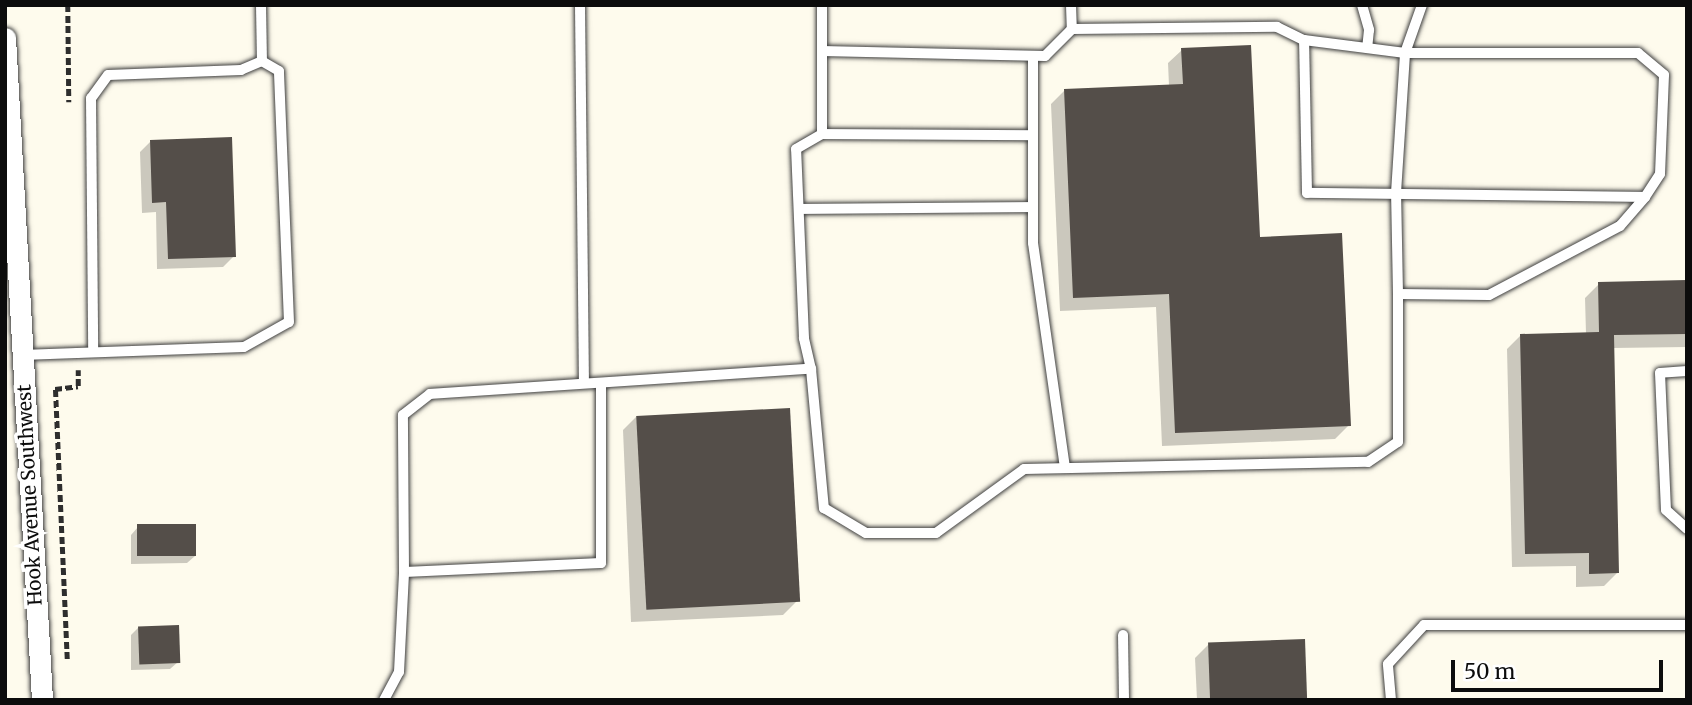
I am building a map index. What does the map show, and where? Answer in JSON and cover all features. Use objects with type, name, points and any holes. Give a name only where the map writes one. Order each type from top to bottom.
[{"type":"street","name":"Hook Avenue Southwest","points":[[5,38],[41,700]]},
{"type":"lane","points":[[261,5],[262,61]]},
{"type":"lane","points":[[580,5],[584,383]]},
{"type":"lane","points":[[822,5],[822,134]]},
{"type":"lane","points":[[1071,5],[1072,29]]},
{"type":"lane","points":[[1362,5],[1369,30],[1367,48]]},
{"type":"lane","points":[[1033,135],[822,134],[796,149],[804,338],[811,369],[824,508],[866,533],[936,533],[1024,469],[1368,462],[1398,442],[1396,194],[1405,53],[1422,5]]},
{"type":"lane","points":[[822,51],[1045,56],[1072,29],[1277,27],[1304,40],[1405,53],[1638,53],[1664,75],[1660,174],[1646,197],[1620,226],[1489,295],[1398,294]]},
{"type":"lane","points":[[1304,40],[1307,193],[1646,197]]},
{"type":"lane","points":[[1033,56],[1033,243],[1065,467]]},
{"type":"lane","points":[[22,355],[244,347],[289,322],[279,71],[262,61]]},
{"type":"lane","points":[[93,352],[91,98],[108,75],[241,70],[262,61]]},
{"type":"lane","points":[[799,209],[1033,207]]},
{"type":"lane","points":[[384,700],[399,672],[404,572],[403,415],[430,394],[584,383],[601,385],[811,369]]},
{"type":"lane","points":[[1687,371],[1660,373],[1666,510],[1687,529]]},
{"type":"lane","points":[[404,572],[601,563],[601,385]]},
{"type":"lane","points":[[1391,700],[1388,664],[1424,625],[1687,625]]},
{"type":"lane","points":[[1123,635],[1124,700]]},
{"type":"path","points":[[67,664],[55,389],[78,387],[77,353]]},
{"type":"building","points":[[1251,45],[1260,237],[1342,233],[1351,426],[1175,433],[1169,294],[1073,298],[1064,89],[1183,84],[1181,48]]},
{"type":"building","points":[[232,137],[236,257],[168,259],[166,202],[152,203],[150,140]]},
{"type":"building","points":[[1687,280],[1687,334],[1614,335],[1619,573],[1589,574],[1589,553],[1525,554],[1520,334],[1599,332],[1598,282]]},
{"type":"building","points":[[790,408],[800,602],[646,610],[636,416]]},
{"type":"building","points":[[137,524],[196,524],[196,556],[137,556]]},
{"type":"building","points":[[179,625],[180,663],[139,664],[138,626]]},
{"type":"building","points":[[1305,639],[1307,700],[1210,700],[1208,642]]}]
